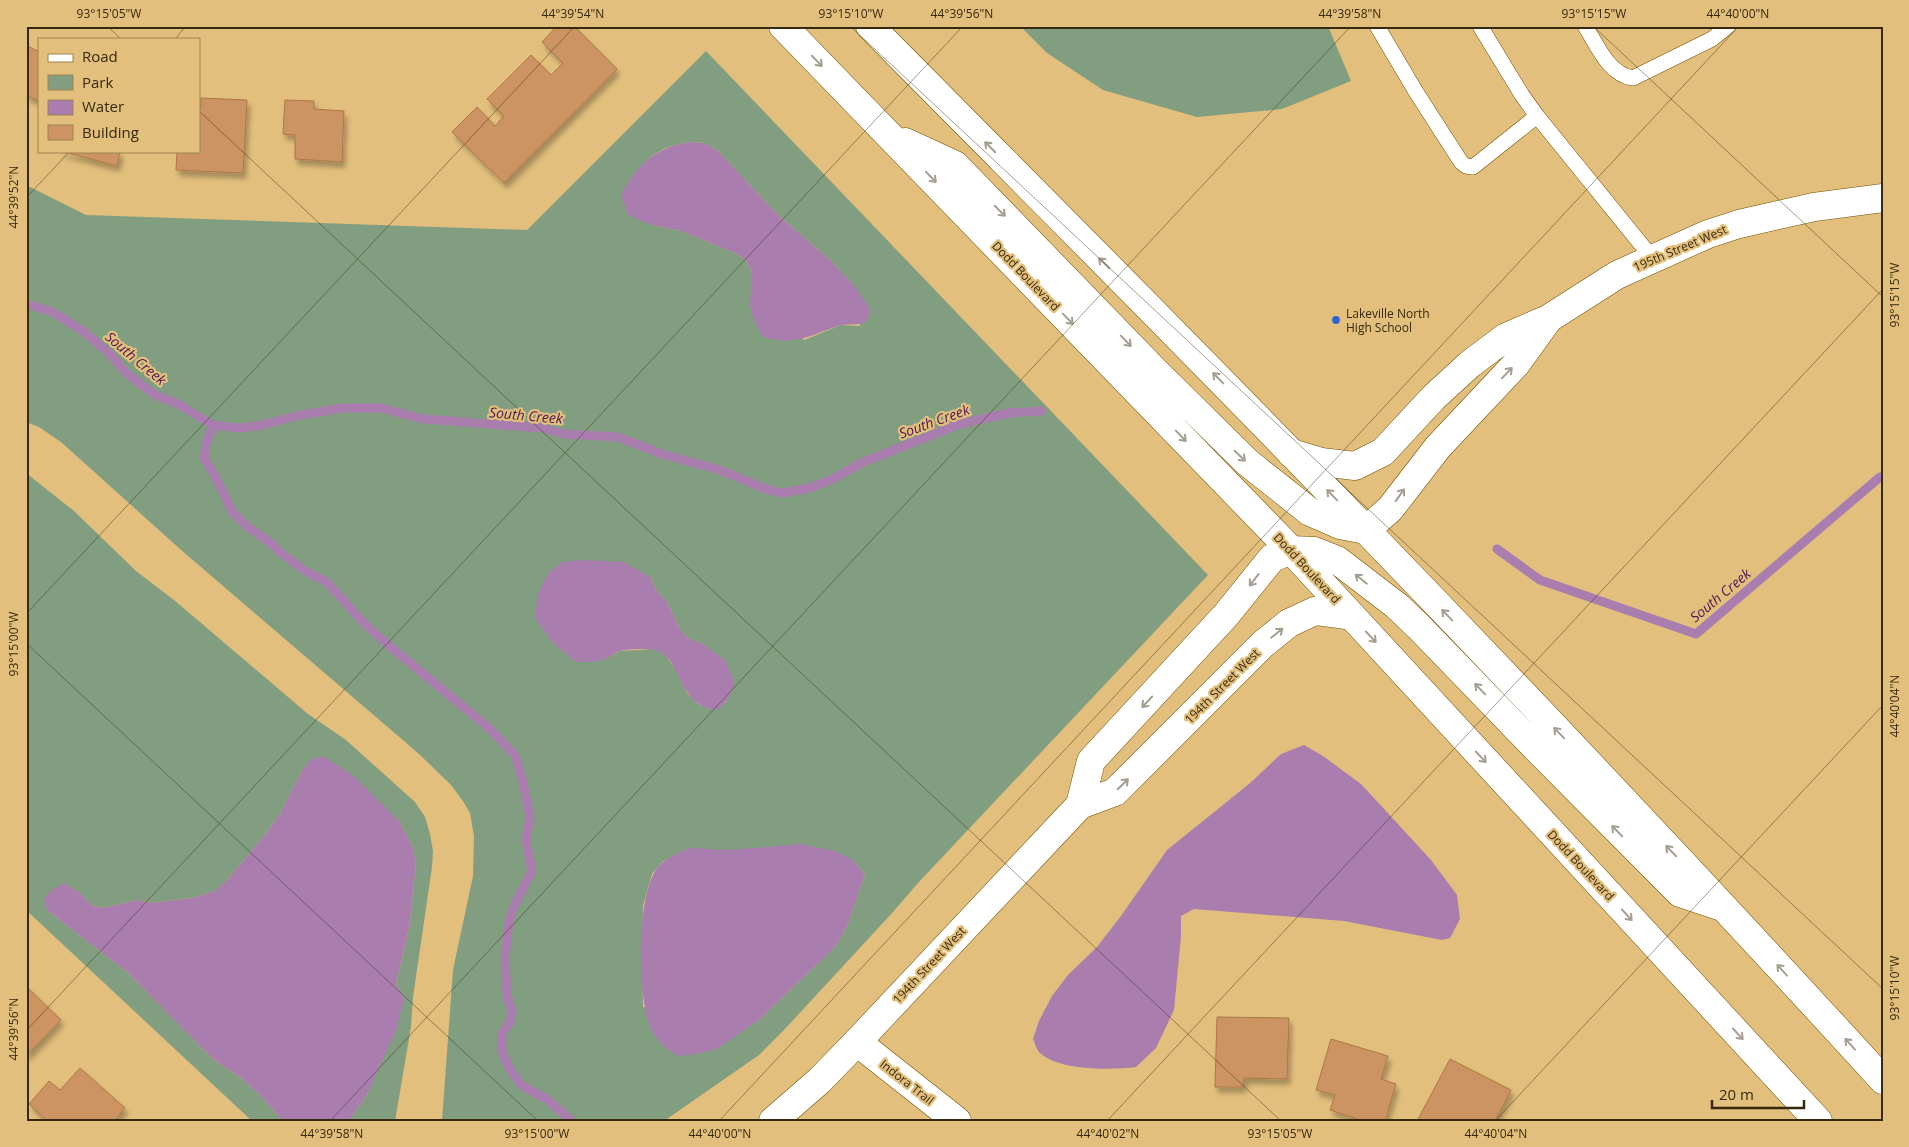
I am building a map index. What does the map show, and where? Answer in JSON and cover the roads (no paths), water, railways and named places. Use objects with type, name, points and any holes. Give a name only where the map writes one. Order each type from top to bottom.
[{"type":"main road","name":"Dodd Boulevard","points":[[783,26],[1291,550],[1818,1121]]},
{"type":"main road","points":[[870,26],[1366,530],[1726,908],[1883,1080]]},
{"type":"main road","points":[[890,135],[955,165],[1160,376],[1247,462],[1310,512],[1340,526],[1366,530]]},
{"type":"main road","name":"195th Street West","points":[[1291,453],[1321,462],[1355,466],[1383,452],[1434,397],[1470,364],[1506,337],[1548,319],[1617,275],[1708,234],[1739,224],[1814,207],[1883,198]]},
{"type":"main road","name":"195th Street West","points":[[1366,530],[1390,509],[1438,447],[1516,364],[1548,319]]},
{"type":"main road","points":[[1291,550],[1314,551],[1337,560],[1397,606],[1680,893],[1726,908]]},
{"type":"main road","name":"194th Street West","points":[[1080,805],[1091,760],[1226,615],[1272,558],[1291,550]]},
{"type":"main road","name":"194th Street West","points":[[773,1121],[819,1080],[857,1042],[1080,805],[1115,792],[1263,644],[1289,623],[1315,611],[1352,616]]},
{"type":"main road","name":"Indora Trail","points":[[857,1042],[957,1121]]},
{"type":"lane","points":[[1377,26],[1416,92],[1461,162],[1466,166],[1472,167],[1537,116]]},
{"type":"lane","points":[[1480,26],[1537,116],[1653,259]]},
{"type":"lane","points":[[1591,29],[1615,71],[1624,77],[1633,78],[1712,39],[1728,26]]},
{"type":"water","points":[[688,142],[704,143],[717,150],[778,215],[830,260],[852,283],[870,308],[868,320],[860,324],[838,326],[802,339],[775,340],[763,337],[755,323],[750,305],[752,272],[746,260],[733,252],[681,231],[652,225],[628,215],[621,195],[640,166],[665,149]]},
{"type":"water","points":[[583,560],[624,562],[650,577],[657,591],[668,603],[677,624],[686,637],[705,645],[726,661],[734,681],[727,701],[717,710],[703,707],[687,691],[671,661],[664,654],[654,650],[623,650],[603,660],[576,662],[552,642],[535,618],[538,594],[548,574],[562,562]]},
{"type":"water","points":[[1304,745],[1323,756],[1361,784],[1431,860],[1457,895],[1460,919],[1450,938],[1442,940],[1344,921],[1194,909],[1181,916],[1174,1010],[1156,1048],[1136,1067],[1113,1069],[1086,1068],[1060,1063],[1040,1053],[1033,1039],[1039,1021],[1052,996],[1068,975],[1097,947],[1167,850],[1249,784],[1281,754]]},
{"type":"water","points":[[323,756],[354,776],[399,821],[412,845],[416,863],[409,928],[396,984],[404,998],[397,1028],[367,1095],[349,1121],[283,1121],[261,1096],[240,1077],[214,1060],[127,972],[47,910],[44,899],[52,890],[64,883],[79,892],[92,906],[104,908],[137,900],[152,903],[192,898],[215,891],[229,878],[280,814],[302,771],[310,760]]},
{"type":"water","points":[[801,844],[835,851],[853,860],[865,874],[847,927],[835,947],[760,1019],[717,1049],[678,1056],[661,1044],[655,1036],[646,1011],[643,991],[641,940],[643,915],[647,892],[654,873],[663,862],[687,849],[725,850]]},
{"type":"waterway","name":"South Creek","points":[[26,304],[50,311],[83,331],[110,354],[126,373],[155,395],[178,404],[213,425],[237,428],[258,426],[296,416],[342,408],[381,408],[423,419],[543,428],[563,434],[618,437],[662,454],[720,470],[768,490],[782,493],[810,488],[833,479],[861,463],[960,424],[1009,413],[1042,411]]},
{"type":"waterway","points":[[213,425],[206,444],[204,458],[232,511],[244,524],[305,571],[327,582],[362,621],[489,728],[515,755],[530,817],[526,840],[532,871],[514,906],[509,922],[505,958],[507,995],[512,1012],[510,1022],[502,1033],[502,1052],[510,1069],[521,1085],[548,1100],[572,1121]]},
{"type":"waterway","name":"South Creek","points":[[1497,549],[1540,580],[1696,634],[1880,477],[1883,477]]},
{"type":"place","name":"Lakeville North High School","points":[[1336,320]]}]
